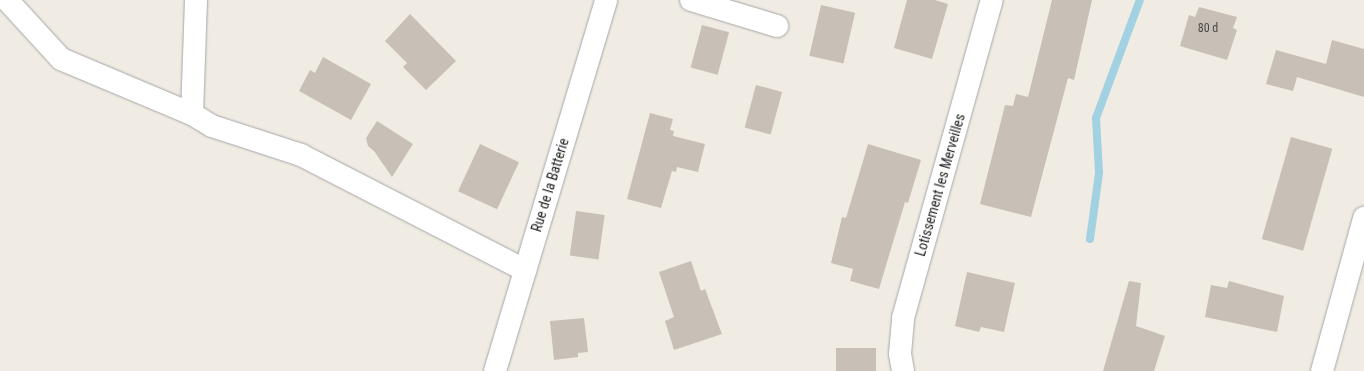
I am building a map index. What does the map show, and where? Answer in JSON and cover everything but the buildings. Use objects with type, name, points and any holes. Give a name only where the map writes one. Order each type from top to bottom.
[{"type":"street","points":[[7,0],[60,59],[192,114],[212,126],[301,155],[525,270]]},
{"type":"street","points":[[192,114],[196,0]]},
{"type":"street","name":"Rue de la Batterie","points":[[495,371],[606,0]]},
{"type":"street","points":[[691,0],[777,26]]},
{"type":"street","name":"Lotissement les Merveilles","points":[[903,371],[900,354],[902,318],[992,0]]},
{"type":"street","points":[[1322,371],[1364,218]]},
{"type":"waterway","points":[[1090,239],[1099,173],[1096,118],[1140,0]]}]
